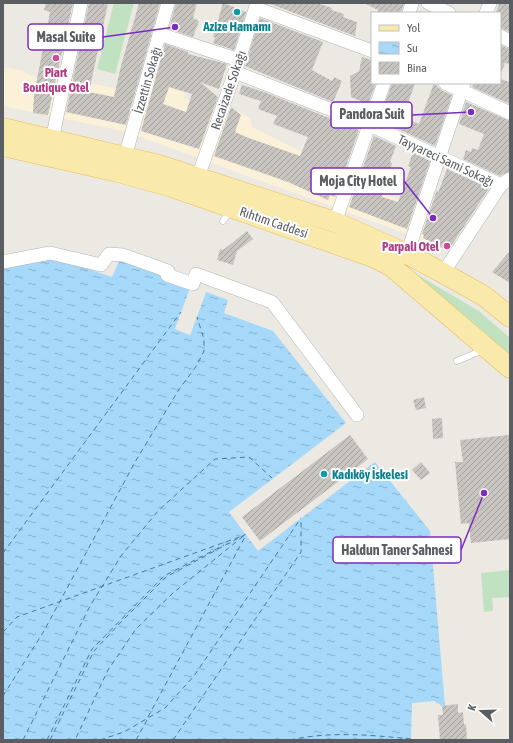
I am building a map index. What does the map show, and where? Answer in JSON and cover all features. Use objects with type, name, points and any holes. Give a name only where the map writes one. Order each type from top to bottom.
[{"type":"main road","name":"Rıhtım Caddesi","points":[[3,128],[125,157],[198,178],[232,204]]},
{"type":"main road","name":"Rıhtım Caddesi","points":[[3,146],[118,172],[267,214],[373,256],[391,266],[503,362]]},
{"type":"main road","name":"Rıhtım Caddesi","points":[[267,214],[335,222],[407,254],[484,296],[510,317]]},
{"type":"street","points":[[52,140],[81,3]]},
{"type":"street","name":"İzzettin Sokağı","points":[[125,157],[168,3]]},
{"type":"street","points":[[428,3],[447,12]]},
{"type":"street","points":[[256,6],[371,51]]},
{"type":"street","name":"Recaizade Sokağı","points":[[198,178],[256,6]]},
{"type":"street","name":"Tayyareci Sami Sokağı","points":[[159,34],[237,66],[440,158],[506,182]]},
{"type":"street","points":[[501,36],[510,41]]},
{"type":"street","points":[[335,222],[384,84]]},
{"type":"street","points":[[450,84],[463,87],[510,113]]},
{"type":"street","points":[[407,254],[463,87]]},
{"type":"street","points":[[442,273],[462,249],[506,182]]},
{"type":"street","points":[[3,262],[50,253],[101,265],[110,254],[122,255],[168,271],[167,275],[193,284],[196,274],[272,302],[358,415]]},
{"type":"lane","points":[[457,361],[478,352],[486,352],[503,362]]},
{"type":"shaded area","points":[[3,67],[20,70],[40,80],[70,79],[138,93],[145,67],[189,80],[184,98],[217,110],[222,102],[250,118],[252,127],[302,152],[352,172],[350,177],[390,191],[389,196],[427,210],[473,236],[461,257],[388,227],[127,132],[3,106]]},
{"type":"green space","points":[[114,3],[134,3],[115,74],[97,69]]},
{"type":"green space","points":[[411,271],[479,311],[510,338],[510,360]]},
{"type":"green space","points":[[510,570],[510,597],[492,598],[493,611],[484,612],[481,573]]},
{"type":"water","points":[[52,257],[112,277],[119,261],[191,286],[175,329],[190,335],[206,292],[228,300],[224,313],[273,331],[346,423],[229,512],[258,551],[375,462],[430,531],[445,706],[442,706],[434,701],[412,703],[411,740],[3,740],[3,266]]},
{"type":"pier","points":[[191,286],[193,287],[178,328],[189,332],[204,291],[206,292],[190,335],[175,329]]},
{"type":"building","points":[[46,3],[73,3],[48,115],[33,113],[34,95],[50,12],[44,10]]},
{"type":"building","points":[[89,3],[108,3],[89,92],[114,97],[121,66],[139,3],[160,3],[126,125],[66,112]]},
{"type":"building","points":[[176,3],[197,3],[193,18],[199,21],[193,37],[169,29]]},
{"type":"building","points":[[223,3],[246,12],[234,50],[213,43],[215,37],[213,37]]},
{"type":"building","points":[[268,3],[317,3],[332,8],[331,10],[344,14],[343,17],[357,22],[355,36]]},
{"type":"building","points":[[364,3],[404,3],[401,12],[378,12],[378,10]]},
{"type":"building","points":[[499,3],[510,3],[510,32],[501,28],[501,12],[496,12]]},
{"type":"building","points":[[260,18],[323,42],[312,70],[332,81],[334,77],[342,81],[333,102],[245,66]]},
{"type":"building","points":[[165,44],[188,52],[188,54],[227,64],[219,89],[200,82],[218,97],[199,149],[141,131]],"holes":[[[169,87],[192,94],[186,112],[163,104]]]},
{"type":"building","points":[[501,45],[509,49],[508,51],[510,52],[510,64],[505,63],[502,71]]},
{"type":"building","points":[[362,57],[371,60],[371,84],[376,84],[368,104],[351,97],[350,76],[359,71]]},
{"type":"building","points":[[501,79],[510,82],[510,104],[472,87],[474,84],[501,84]]},
{"type":"building","points":[[392,84],[415,84],[403,118],[419,124],[434,84],[441,90],[452,95],[435,146],[379,120]]},
{"type":"building","points":[[242,85],[264,92],[359,130],[335,197],[330,195],[328,200],[288,182],[214,156],[231,107],[241,115],[235,132],[246,137],[300,156],[308,137],[273,124],[277,116],[258,109],[261,101],[239,94]]},
{"type":"building","points":[[466,102],[510,121],[510,171],[500,176],[463,159],[466,150],[471,152],[472,148],[478,150],[484,134],[459,124]]},
{"type":"building","points":[[374,136],[396,146],[390,162],[392,163],[390,171],[385,169],[382,197],[398,202],[411,167],[408,166],[413,153],[430,161],[407,229],[349,207]]},
{"type":"building","points":[[447,169],[489,188],[448,251],[423,238],[424,235],[422,234],[437,190],[438,193]]},
{"type":"building","points":[[247,231],[253,239],[237,251],[233,265],[217,260],[220,249],[223,250]]},
{"type":"building","points":[[510,251],[510,283],[492,272]]},
{"type":"building","points":[[424,397],[426,408],[416,410],[413,400]]},
{"type":"building","points":[[442,418],[443,438],[433,439],[432,419]]},
{"type":"building","name":"Kadıköy İskelesi","points":[[350,435],[368,459],[260,541],[242,517]]},
{"type":"building","points":[[509,435],[510,539],[471,543],[469,523],[461,524],[455,462],[463,462],[460,440]]},
{"type":"building","points":[[421,462],[430,473],[421,480],[412,470]]},
{"type":"building","points":[[458,704],[458,713],[463,712],[464,725],[466,724],[467,740],[440,740],[438,715],[443,715],[442,706]]},
{"type":"ferry route","points":[[3,553],[181,312]]},
{"type":"ferry route","points":[[3,696],[44,631],[135,462],[178,391],[197,365],[204,351],[204,339],[197,317]]},
{"type":"ferry route","points":[[23,740],[90,606],[121,556],[158,511],[215,459],[249,457],[272,478]]},
{"type":"ferry route","points":[[100,740],[124,732],[165,708],[194,676],[301,518]]},
{"type":"ferry route","points":[[173,740],[301,552],[301,520]]},
{"type":"ferry route","points":[[50,740],[94,651],[121,622],[166,577],[246,534],[173,593],[136,629],[108,670],[75,740]]},
{"type":"ferry route","points":[[148,717],[246,535]]},
{"type":"ferry route","points":[[3,632],[17,617],[242,536]]},
{"type":"ferry route","points":[[47,740],[92,649],[164,576],[224,545]]},
{"type":"ferry route","points":[[136,740],[147,720]]},
{"type":"ferry route","points":[[290,740],[320,735],[366,735],[411,739]]},
{"type":"place","name":"Azize Hamamı","points":[[237,12]]},
{"type":"place","name":"Masal Suite","points":[[175,27]]},
{"type":"place","name":"Piart Boutique Otel","points":[[56,58]]},
{"type":"place","name":"Pandora Suit","points":[[471,112]]},
{"type":"place","name":"Moja City Hotel","points":[[433,218]]},
{"type":"place","name":"Parpali Otel","points":[[447,246]]},
{"type":"place","name":"Kadıköy İskelesi","points":[[324,474]]},
{"type":"place","name":"Haldun Taner Sahnesi","points":[[484,493]]}]
